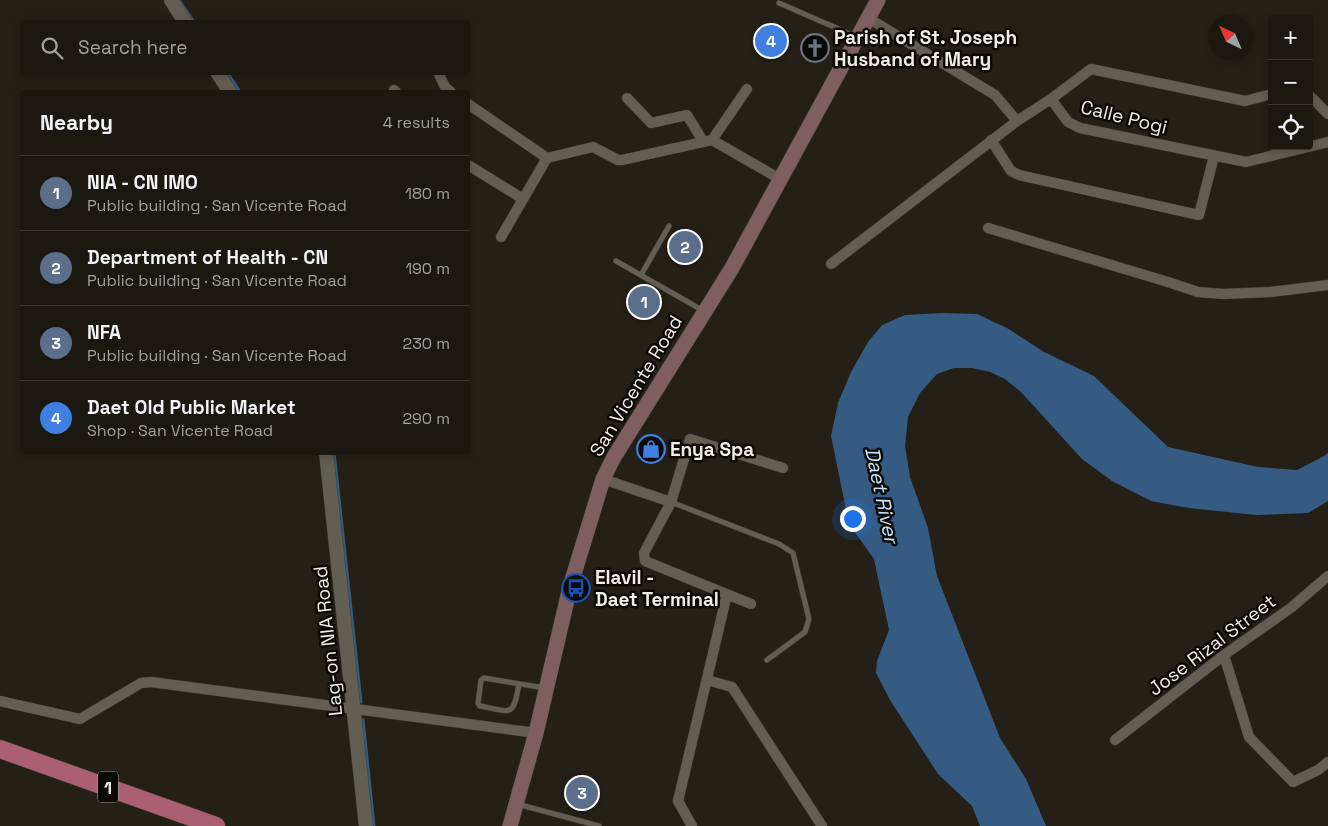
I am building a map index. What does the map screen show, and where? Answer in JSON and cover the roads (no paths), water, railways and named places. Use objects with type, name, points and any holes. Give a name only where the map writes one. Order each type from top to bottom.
[{"type":"highway","name":"1","points":[[0,749],[216,826]]},
{"type":"main road","name":"San Vicente Road","points":[[510,826],[536,733],[570,587],[603,479],[614,457],[732,268],[878,0]]},
{"type":"street","points":[[171,0],[184,20]]},
{"type":"street","points":[[868,18],[994,94],[1017,121]]},
{"type":"street","points":[[831,264],[991,140],[1052,99],[1091,69],[1245,101],[1268,95]]},
{"type":"street","points":[[219,75],[229,90]]},
{"type":"street","points":[[439,75],[445,87],[449,90]]},
{"type":"street","points":[[501,237],[547,158],[593,147],[618,160],[622,160],[708,141],[747,89]]},
{"type":"street","points":[[628,98],[651,123],[687,115],[708,141],[780,179]]},
{"type":"street","name":"Calle Pogi","points":[[1052,99],[1068,122],[1080,128],[1246,162],[1328,142]]},
{"type":"street","points":[[1313,99],[1328,114]]},
{"type":"street","points":[[470,105],[547,158]]},
{"type":"street","points":[[991,140],[1011,171],[1019,175],[1199,215],[1214,156]]},
{"type":"street","points":[[470,166],[523,199]]},
{"type":"street","points":[[988,228],[1198,292],[1223,294],[1270,292],[1328,285]]},
{"type":"street","points":[[751,604],[645,561],[644,553],[671,502],[690,439],[783,468]]},
{"type":"street","name":"Lag-on NIA Road","points":[[326,455],[366,826]]},
{"type":"street","points":[[603,479],[671,502]]},
{"type":"street","name":"Jose Rizal Street","points":[[1115,740],[1224,655],[1292,607],[1328,576]]},
{"type":"street","points":[[692,826],[678,801],[727,594]]},
{"type":"street","points":[[1224,655],[1249,737],[1293,782],[1318,770],[1328,762]]},
{"type":"street","points":[[706,680],[732,687],[822,826]]},
{"type":"street","points":[[0,701],[80,718],[146,682],[536,733]]},
{"type":"lane","points":[[779,2],[857,37]]},
{"type":"lane","points":[[641,275],[669,226]]},
{"type":"lane","points":[[616,261],[705,312]]},
{"type":"lane","points":[[671,502],[779,544],[792,553],[809,619],[805,632],[767,660]]},
{"type":"lane","points":[[518,684],[515,704],[506,711],[480,706],[478,703],[481,680],[484,678],[546,688]]},
{"type":"lane","points":[[516,804],[599,826]]},
{"type":"water","name":"Daet River","points":[[977,314],[1007,328],[1044,352],[1094,376],[1168,447],[1258,467],[1297,470],[1328,453],[1328,501],[1308,513],[1256,515],[1189,508],[1151,501],[1112,481],[1082,459],[1021,392],[1005,379],[990,372],[972,368],[954,368],[937,374],[920,393],[908,417],[905,446],[910,477],[928,528],[937,576],[1000,738],[1026,779],[1046,826],[980,826],[972,806],[938,774],[890,700],[876,673],[877,661],[889,630],[874,559],[849,524],[831,436],[838,403],[851,372],[868,342],[882,325],[905,315]]},
{"type":"waterway","points":[[179,0],[193,20]]},
{"type":"waterway","points":[[229,75],[239,90]]},
{"type":"waterway","points":[[334,455],[361,702]]},
{"type":"waterway","points":[[363,720],[374,826]]},
{"type":"place","name":"Daet Old Public Market","points":[[771,41]]},
{"type":"place","name":"Parish of St. Joseph Husband of Mary","points":[[815,48]]},
{"type":"place","name":"Department of Health - CN","points":[[685,247]]},
{"type":"place","name":"NIA - CN IMO","points":[[644,302]]},
{"type":"place","name":"Enya Spa","points":[[651,449]]},
{"type":"place","name":"Elavil - Daet Terminal","points":[[576,588]]},
{"type":"place","name":"NFA","points":[[582,793]]}]
